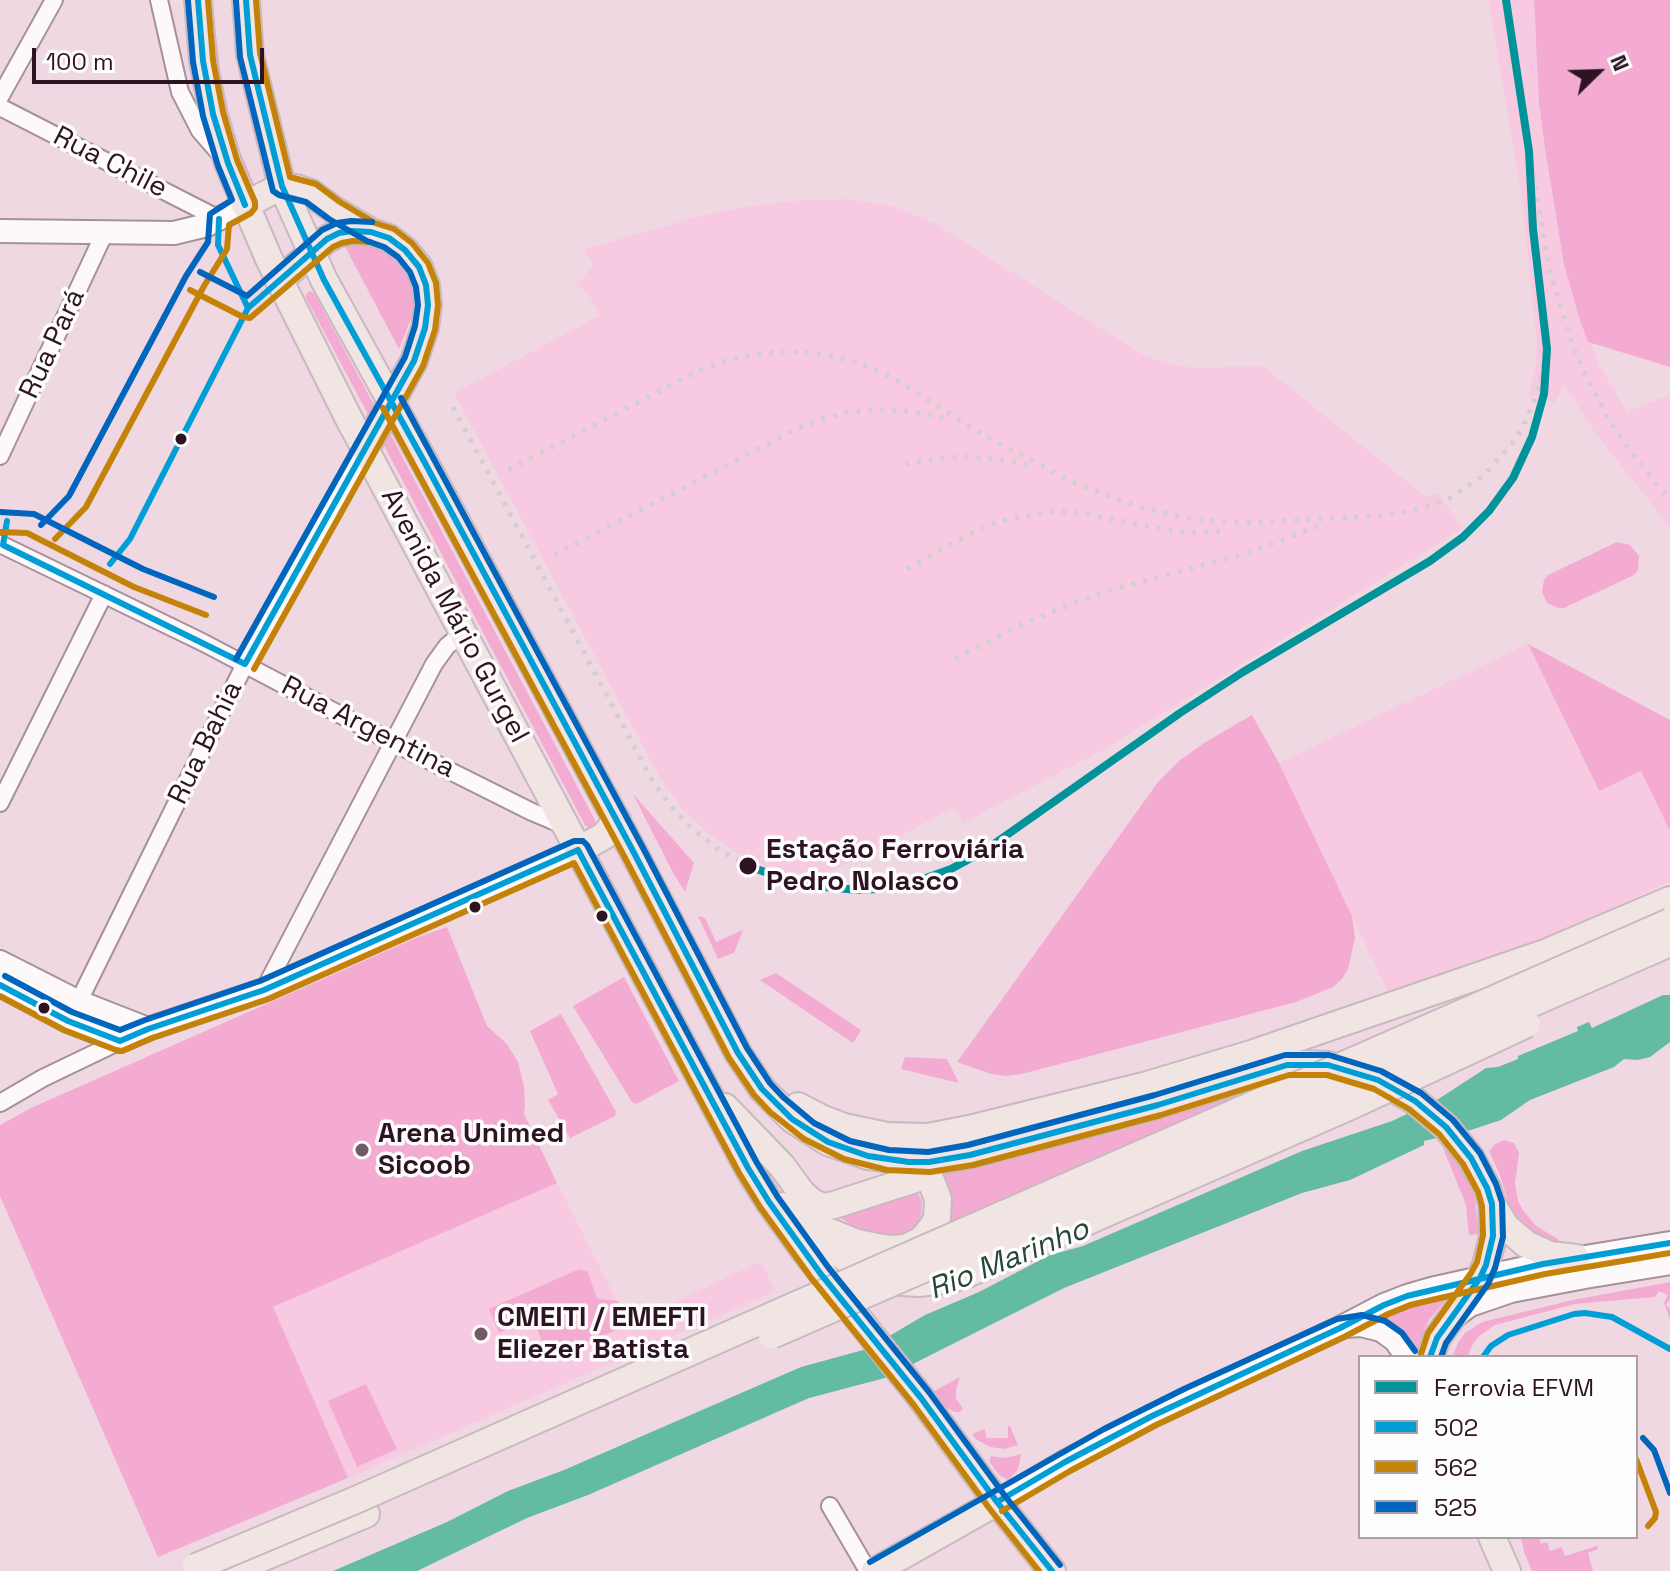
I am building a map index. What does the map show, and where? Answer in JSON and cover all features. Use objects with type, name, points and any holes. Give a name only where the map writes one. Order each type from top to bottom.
[{"type":"main road","name":"Avenida Mário Gurgel","points":[[198,0],[205,74],[213,114],[228,163],[279,281],[348,417],[748,1168]]},
{"type":"main road","name":"Avenida Mário Gurgel","points":[[246,0],[250,55],[282,186],[324,280],[617,820],[733,1042]]},
{"type":"main road","points":[[245,205],[282,186],[311,193],[371,232],[389,238],[405,250],[419,267],[426,285],[428,305],[425,328],[414,361],[366,448]]},
{"type":"main road","points":[[279,281],[327,239],[339,233],[371,232]]},
{"type":"main road","points":[[578,850],[604,836],[617,820]]},
{"type":"main road","points":[[733,1042],[758,1075],[784,1097],[823,1119],[866,1133],[907,1138],[948,1134],[1147,1085],[1289,1042],[1532,958],[1670,900]]},
{"type":"main road","points":[[190,1570],[372,1493],[1670,922]]},
{"type":"main road","points":[[231,1571],[1670,943]]},
{"type":"main road","points":[[748,1168],[773,1197],[840,1255],[862,1269],[885,1278],[919,1283],[952,1279],[1369,1098],[1670,952]]},
{"type":"main road","points":[[733,1042],[749,1071],[769,1097],[809,1131],[857,1153],[914,1165],[970,1155],[1173,1101],[1287,1065],[1338,1067],[1397,1089],[1432,1114],[1459,1142],[1480,1173],[1492,1204],[1506,1227],[1526,1244],[1550,1255],[1576,1258]]},
{"type":"main road","points":[[733,1042],[745,1086],[782,1166]]},
{"type":"main road","points":[[703,1085],[782,1166],[801,1192],[823,1207],[918,1178],[914,1165]]},
{"type":"main road","points":[[798,1219],[836,1236],[872,1247],[897,1250],[914,1245],[928,1234],[937,1218],[938,1209],[936,1190],[914,1165]]},
{"type":"main road","points":[[748,1168],[791,1234],[1052,1571]]},
{"type":"main road","points":[[1431,1355],[1443,1328],[1486,1265],[1493,1236],[1492,1204]]},
{"type":"main road","points":[[875,1571],[997,1502]]},
{"type":"main road","points":[[1493,1539],[1507,1571]]},
{"type":"street","points":[[0,97],[54,0]]},
{"type":"street","points":[[159,0],[180,92],[200,131],[228,163]]},
{"type":"street","name":"Rua Chile","points":[[0,107],[219,219]]},
{"type":"street","points":[[0,231],[174,233],[219,219],[245,205]]},
{"type":"street","name":"Rua Pará","points":[[0,456],[105,232]]},
{"type":"street","name":"Rua Bahia","points":[[74,1011],[245,664],[366,448]]},
{"type":"street","name":"Rua Argentina","points":[[0,544],[565,826]]},
{"type":"street","points":[[0,803],[104,594]]},
{"type":"street","points":[[264,990],[434,664],[447,646],[463,633]]},
{"type":"street","points":[[0,1103],[43,1078],[120,1041],[264,990],[578,850]]},
{"type":"street","points":[[0,962],[120,1041]]},
{"type":"street","points":[[0,985],[74,1011],[148,1029]]},
{"type":"street","points":[[997,1502],[1141,1422],[1407,1296],[1576,1258],[1670,1243]]},
{"type":"street","points":[[1443,1328],[1470,1305],[1496,1295],[1670,1263]]},
{"type":"street","points":[[1340,1328],[1361,1325],[1381,1330],[1395,1340],[1406,1355]]},
{"type":"street","points":[[830,1506],[868,1571]]},
{"type":"shaded area","points":[[201,0],[212,0],[228,109],[240,151],[256,189],[246,193],[236,168]]},
{"type":"shaded area","points":[[1488,0],[1534,0],[1539,104],[1564,265],[1579,317],[1600,366],[1627,412],[1670,394],[1670,528],[1594,431],[1564,385],[1555,403],[1529,394],[1535,368],[1535,323],[1521,191]]},
{"type":"shaded area","points":[[1534,0],[1670,0],[1670,367],[1588,342],[1564,265],[1545,148],[1539,104]]},
{"type":"shaded area","points":[[847,199],[893,206],[934,223],[1140,353],[1166,364],[1194,368],[1263,366],[1426,497],[1438,492],[1462,529],[1103,750],[963,823],[954,807],[852,862],[813,876],[774,871],[737,853],[680,807],[659,776],[454,393],[599,316],[590,297],[577,285],[593,265],[585,249],[708,214],[756,205]]},
{"type":"shaded area","points":[[349,237],[394,256],[412,276],[417,299],[399,349],[342,241]]},
{"type":"shaded area","points":[[309,291],[314,293],[373,403],[369,416],[306,298]]},
{"type":"shaded area","points":[[386,426],[595,820],[592,828],[585,825],[380,438]]},
{"type":"shaded area","points":[[1617,542],[1630,545],[1639,556],[1638,570],[1634,575],[1564,608],[1547,603],[1542,592],[1548,575]]},
{"type":"shaded area","points":[[1528,644],[1598,791],[1641,771],[1670,831],[1670,881],[1397,1011],[1279,763]]},
{"type":"shaded area","points":[[1528,644],[1670,720],[1670,831],[1641,771],[1599,791]]},
{"type":"shaded area","points":[[1252,715],[1279,763],[1352,916],[1355,938],[1348,969],[1342,979],[1333,987],[1296,1002],[1022,1074],[991,1074],[957,1062],[1158,782],[1179,761],[1204,743]]},
{"type":"shaded area","points":[[633,794],[694,863],[685,892],[672,871]]},
{"type":"shaded area","points":[[698,916],[705,918],[716,942],[743,930],[734,953],[718,959]]},
{"type":"shaded area","points":[[447,927],[487,1026],[507,1044],[518,1062],[524,1086],[524,1114],[557,1183],[273,1307],[348,1478],[158,1557],[0,1196],[0,1125],[31,1108],[418,937]]},
{"type":"shaded area","points":[[776,973],[861,1030],[853,1043],[760,980]]},
{"type":"shaded area","points":[[624,977],[679,1081],[636,1104],[573,1006]]},
{"type":"shaded area","name":"Rio Marinho","points":[[1663,995],[1670,995],[1670,1042],[1650,1057],[1624,1059],[1614,1067],[1530,1100],[1501,1120],[1424,1141],[1424,1145],[1350,1180],[1302,1193],[1064,1288],[885,1378],[809,1398],[588,1495],[527,1518],[417,1571],[333,1571],[447,1522],[508,1491],[564,1470],[801,1367],[867,1349],[925,1315],[979,1292],[1050,1255],[1083,1246],[1302,1151],[1392,1121],[1437,1100],[1486,1068],[1518,1059],[1518,1056],[1578,1031],[1577,1027],[1589,1022],[1592,1028]]},
{"type":"shaded area","points":[[561,1014],[616,1112],[615,1116],[570,1138],[548,1100],[558,1094],[530,1031]]},
{"type":"shaded area","points":[[905,1057],[947,1059],[959,1083],[901,1069]]},
{"type":"shaded area","points":[[1266,1086],[942,1233],[939,1174],[1142,1125]]},
{"type":"shaded area","points":[[1504,1140],[1514,1143],[1519,1153],[1515,1184],[1518,1201],[1536,1226],[1558,1239],[1559,1243],[1547,1242],[1521,1225],[1510,1210],[1489,1151]]},
{"type":"shaded area","points":[[1443,1148],[1462,1166],[1474,1193],[1479,1234],[1469,1235],[1466,1205]]},
{"type":"shaded area","name":"CMEITI / EMEFTI Eliezer Batista","points":[[557,1183],[629,1324],[761,1261],[776,1291],[348,1478],[272,1307]]},
{"type":"shaded area","points":[[915,1188],[922,1201],[921,1217],[913,1229],[901,1235],[884,1236],[865,1232],[838,1216]]},
{"type":"shaded area","points":[[579,1269],[588,1272],[597,1299],[618,1301],[629,1325],[549,1357],[532,1318],[499,1333],[489,1309]]},
{"type":"shaded area","points":[[1670,1282],[1670,1299],[1666,1305],[1670,1309],[1670,1319],[1664,1303],[1668,1295],[1659,1291],[1655,1297],[1575,1304],[1495,1325],[1479,1336],[1468,1355],[1453,1355],[1465,1333],[1482,1322],[1573,1300]]},
{"type":"shaded area","points":[[1451,1294],[1429,1320],[1417,1355],[1398,1327],[1379,1317]]},
{"type":"shaded area","points":[[960,1377],[956,1398],[963,1409],[955,1412],[943,1406],[932,1392]]},
{"type":"shaded area","points":[[366,1384],[397,1449],[357,1467],[328,1401]]},
{"type":"shaded area","points":[[1008,1426],[1018,1445],[1004,1449],[990,1447],[972,1434],[985,1429],[986,1438],[1008,1438]]},
{"type":"shaded area","points":[[1021,1454],[1016,1472],[1008,1480],[999,1475],[989,1461],[991,1456],[1005,1458]]},
{"type":"shaded area","points":[[1521,1539],[1540,1539],[1541,1544],[1547,1542],[1550,1551],[1562,1547],[1565,1556],[1597,1546],[1598,1549],[1588,1553],[1593,1571],[1532,1571]]},
{"type":"railway","points":[[1529,151],[1550,272],[1573,347],[1610,422],[1670,501]]},
{"type":"railway","points":[[508,470],[700,370],[751,355],[804,352],[856,362],[881,372],[985,436],[1077,484],[1143,508],[1193,519],[1244,523],[1390,515],[1450,498],[1484,475],[1512,444],[1523,427],[1539,388],[1545,326]]},
{"type":"railway","points":[[453,407],[652,780],[687,824],[716,848],[748,866]]},
{"type":"railway","points":[[554,555],[796,429],[822,419],[849,412],[877,410],[933,415],[951,421]]},
{"type":"railway","points":[[905,464],[968,457],[1028,465]]},
{"type":"railway","points":[[907,569],[999,521],[1054,511],[1173,531],[1224,531]]},
{"type":"railway","points":[[955,659],[1014,628],[1076,602],[1247,553],[1318,526]]},
{"type":"rail line","name":"EFVM","points":[[748,866],[802,885],[859,890],[915,882],[951,869],[984,851],[1243,672],[1430,561],[1463,537],[1489,511],[1513,478],[1532,437],[1544,394],[1547,349],[1533,229],[1529,151],[1506,0]]},
{"type":"transit line","name":"502","points":[[198,0],[203,61],[213,114],[245,205]]},
{"type":"transit line","name":"562","points":[[55,539],[86,507],[204,286],[227,249],[229,225],[255,208],[223,112],[213,60],[208,0]]},
{"type":"transit line","name":"502","points":[[246,0],[250,55],[282,186],[324,280],[633,851],[738,1053],[762,1089],[792,1119],[828,1142],[868,1156],[929,1162],[970,1155],[1158,1105],[1287,1065],[1328,1065],[1378,1080],[1415,1101],[1446,1127],[1471,1158],[1492,1204],[1493,1236],[1486,1265],[1437,1338],[1431,1355]]},
{"type":"transit line","name":"562","points":[[254,669],[423,366],[435,330],[438,305],[436,283],[428,263],[412,243],[394,229],[375,223],[340,202],[316,184],[290,177],[260,53],[256,0]]},
{"type":"transit line","name":"525","points":[[41,525],[69,496],[186,276],[208,242],[210,214],[232,200],[203,116],[193,62],[188,1]]},
{"type":"transit line","name":"525","points":[[236,1],[240,57],[273,191],[306,202],[329,219],[398,257],[410,272],[418,305],[405,357],[236,659]]},
{"type":"transit line","name":"502","points":[[219,219],[218,245],[248,308]]},
{"type":"transit line","name":"525","points":[[200,272],[247,296],[322,230],[337,223],[372,222]]},
{"type":"transit line","name":"502","points":[[7,521],[3,545],[245,664],[414,361],[425,328],[428,305],[426,285],[419,267],[405,250],[389,238],[371,232],[339,233],[327,239],[248,308],[130,539],[110,564]]},
{"type":"transit line","name":"562","points":[[190,290],[250,318],[333,247],[353,241],[370,242]]},
{"type":"transit line","name":"525","points":[[401,398],[747,1048],[783,1097],[814,1123],[850,1141],[889,1150],[928,1152],[968,1145],[1155,1095],[1285,1055],[1329,1055],[1381,1071],[1421,1093],[1453,1120],[1480,1153],[1502,1202],[1503,1237],[1495,1268],[1488,1284],[1446,1343],[1442,1355]]},
{"type":"transit line","name":"562","points":[[383,408],[729,1058],[754,1095],[770,1112],[804,1139],[844,1159],[887,1170],[930,1172],[973,1165],[1161,1115],[1289,1075],[1327,1075],[1374,1089],[1409,1109],[1439,1134],[1463,1164],[1482,1206],[1483,1235],[1477,1262],[1428,1333],[1421,1354]]},
{"type":"transit line","name":"525","points":[[0,512],[34,514],[143,569],[214,597]]},
{"type":"transit line","name":"562","points":[[1,532],[27,533],[134,587],[206,615]]},
{"type":"transit line","name":"525","points":[[5,976],[72,1012],[120,1030],[260,981],[574,841],[583,841],[777,1196],[828,1267],[929,1392],[1060,1565]]},
{"type":"transit line","name":"502","points":[[578,850],[769,1202],[820,1273],[921,1398],[1052,1571]]},
{"type":"transit line","name":"502","points":[[120,1041],[264,990],[578,850]]},
{"type":"transit line","name":"562","points":[[0,996],[64,1030],[122,1051],[268,999],[574,863],[760,1207],[812,1279],[913,1404],[1039,1571]]},
{"type":"transit line","name":"502","points":[[0,985],[68,1021],[120,1041]]},
{"type":"transit line","name":"502","points":[[997,1502],[1152,1416],[1407,1296],[1543,1264],[1670,1243]]},
{"type":"transit line","name":"562","points":[[1002,1511],[1156,1425],[1410,1305],[1545,1274],[1670,1253]]},
{"type":"transit line","name":"502","points":[[1484,1355],[1491,1346],[1508,1335],[1585,1313],[1612,1317],[1670,1349]]},
{"type":"transit line","name":"525","points":[[870,1562],[1104,1429],[1337,1319],[1362,1315],[1385,1321],[1402,1333],[1415,1351]]},
{"type":"transit line","name":"525","points":[[1643,1438],[1654,1450],[1670,1493]]},
{"type":"transit line","name":"562","points":[[1638,1464],[1656,1512],[1648,1526]]},
{"type":"place","name":"Estação Ferroviária Pedro Nolasco","points":[[748,866]]},
{"type":"place","name":"Arena Unimed Sicoob","points":[[362,1150]]},
{"type":"place","name":"CMEITI / EMEFTI Eliezer Batista","points":[[481,1334]]}]
